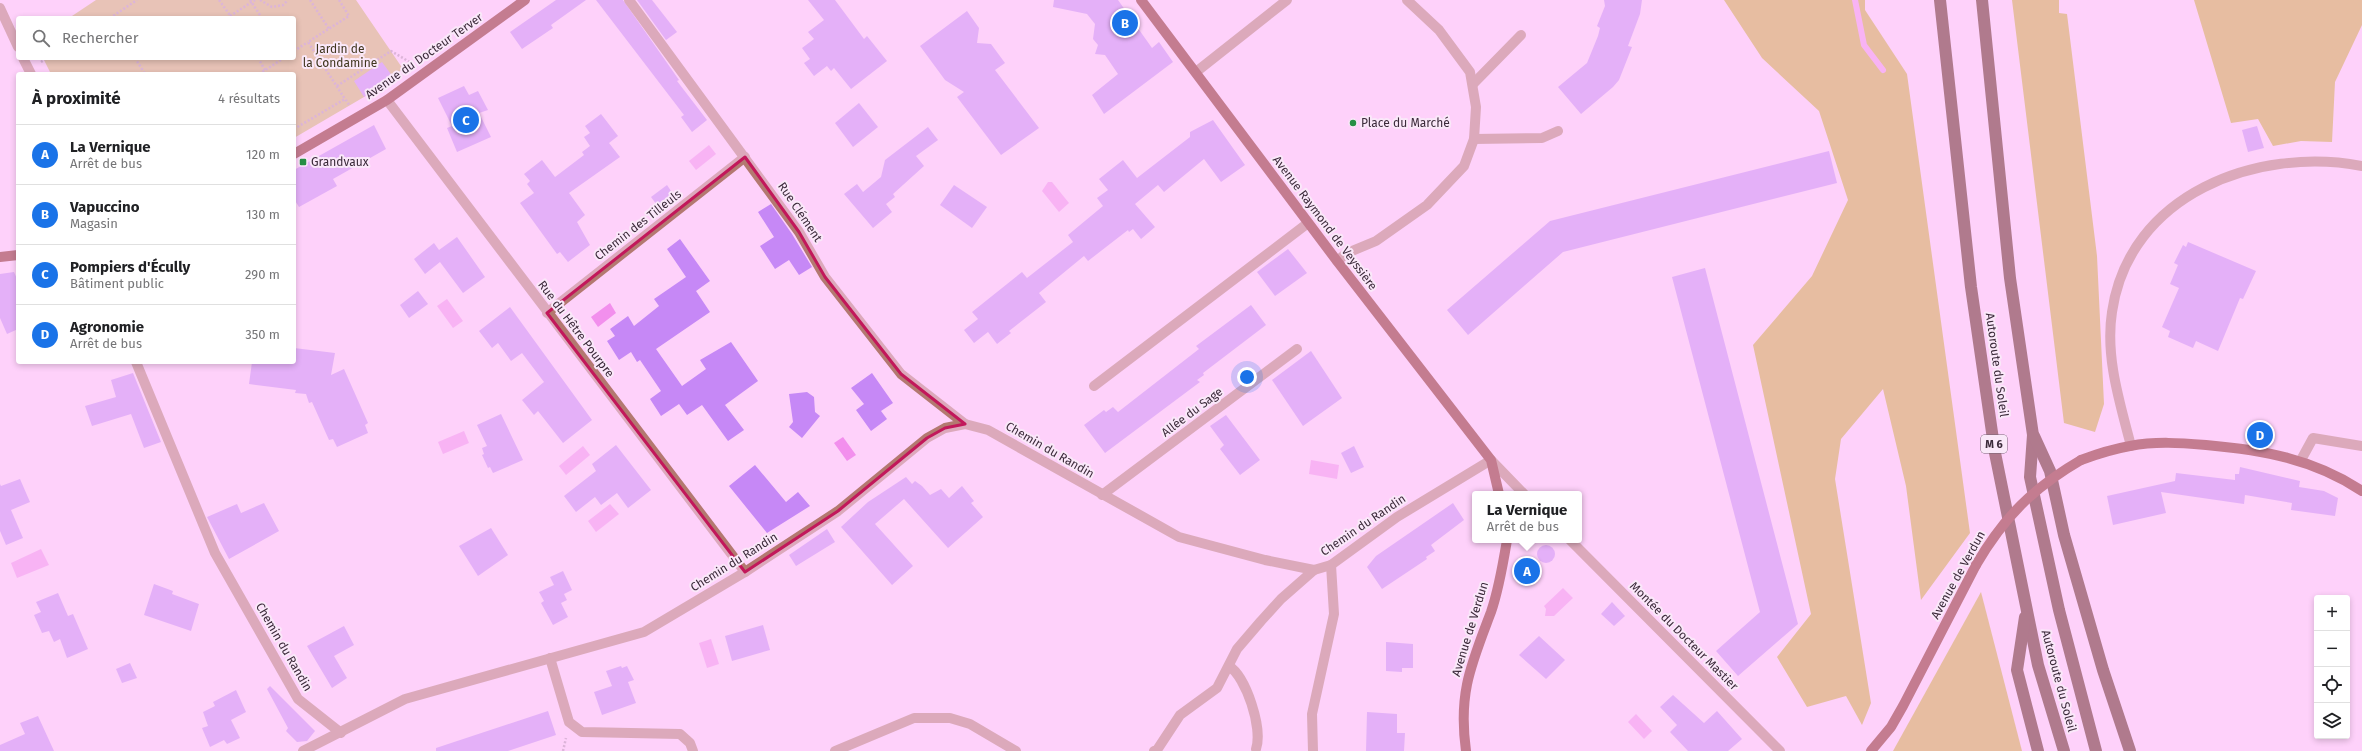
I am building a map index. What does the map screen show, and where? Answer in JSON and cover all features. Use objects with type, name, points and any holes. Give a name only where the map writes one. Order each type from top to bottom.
[{"type":"highway","name":"Autoroute du Soleil","points":[[1940,0],[1950,108],[1974,303],[1995,453],[2038,665],[2064,751]]},
{"type":"highway","name":"Autoroute du Soleil","points":[[1982,0],[2010,278],[2033,435],[2030,477],[2059,610],[2096,751]]},
{"type":"highway","points":[[2033,435],[2050,471],[2064,535],[2103,670],[2130,751]]},
{"type":"highway","points":[[2026,610],[2017,670],[2038,751]]},
{"type":"main road","name":"Avenue du Docteur Terver","points":[[296,153],[387,100],[525,0]]},
{"type":"main road","name":"Avenue Raymond de Veyssière","points":[[1141,0],[1308,223],[1491,460]]},
{"type":"main road","points":[[0,257],[16,254]]},
{"type":"main road","name":"Avenue de Verdun","points":[[1872,751],[1891,727],[1976,564],[1996,533],[2018,506],[2046,482],[2081,460],[2131,446],[2160,442],[2250,449],[2301,460],[2345,480],[2362,491]]},
{"type":"main road","points":[[1491,460],[1498,491]]},
{"type":"main road","name":"Avenue de Verdun","points":[[1466,751],[1462,713],[1465,693],[1480,638],[1497,590],[1506,543]]},
{"type":"street","name":"Rue Clément","points":[[629,0],[800,232],[825,277],[901,374],[965,424]]},
{"type":"street","points":[[1196,72],[1287,0]]},
{"type":"street","points":[[1337,261],[1347,253],[1376,241],[1427,205],[1464,166],[1474,139],[1476,107],[1470,72],[1455,49],[1439,30],[1407,0]]},
{"type":"street","points":[[0,8],[16,43]]},
{"type":"street","points":[[1473,84],[1521,35]]},
{"type":"street","points":[[24,60],[30,72]]},
{"type":"street","name":"Rue du Hêtre Pourpre","points":[[387,100],[547,313],[745,572]]},
{"type":"street","points":[[1474,139],[1542,138],[1558,131]]},
{"type":"street","name":"Chemin des Tilleuls","points":[[547,313],[745,157]]},
{"type":"street","points":[[2131,446],[2115,377],[2110,333],[2112,312],[2120,281],[2130,257],[2146,233],[2173,207],[2192,194],[2239,173],[2281,162],[2298,161],[2324,161],[2362,166]]},
{"type":"street","points":[[1094,386],[1308,223]]},
{"type":"street","name":"Allée du Sage","points":[[1102,495],[1297,349]]},
{"type":"street","name":"Chemin du Randin","points":[[137,364],[216,553],[298,699],[341,733],[405,699],[644,632],[745,572],[838,511],[928,438],[945,428],[965,424],[988,430],[1179,537],[1265,560],[1314,570],[1331,565],[1397,517],[1491,460]]},
{"type":"street","points":[[2301,460],[2313,438],[2362,446]]},
{"type":"street","points":[[1491,460],[1521,491]]},
{"type":"street","name":"Montée du Docteur Mastier","points":[[1573,543],[1780,751]]},
{"type":"street","points":[[1313,751],[1312,714],[1334,614],[1331,565]]},
{"type":"street","points":[[1154,751],[1180,715],[1217,688],[1237,649],[1266,616],[1314,570]]},
{"type":"street","points":[[550,658],[569,722],[582,732],[680,734],[690,743],[693,751]]},
{"type":"street","points":[[1229,666],[1237,671],[1254,711],[1258,743],[1256,749]]},
{"type":"street","points":[[835,751],[914,718],[950,718],[970,724],[1016,751]]},
{"type":"street","points":[[303,751],[341,733]]},
{"type":"path","points":[[113,16],[137,0]]},
{"type":"path","points":[[219,0],[230,16]]},
{"type":"path","points":[[232,16],[251,1],[255,0]]},
{"type":"path","points":[[260,0],[266,6],[272,7],[283,5],[288,0]]},
{"type":"path","points":[[310,0],[329,29]]},
{"type":"path","points":[[296,51],[349,16],[339,0]]},
{"type":"path","points":[[251,1],[261,16]]},
{"type":"path","points":[[308,42],[356,117]]},
{"type":"path","points":[[337,86],[391,51],[426,71]]},
{"type":"path","points":[[136,60],[144,72]]},
{"type":"path","points":[[259,60],[265,70]]},
{"type":"path","points":[[262,72],[281,60]]},
{"type":"path","points":[[296,128],[345,99]]},
{"type":"highlighted area","points":[[745,157],[799,232],[825,277],[901,374],[965,424],[945,428],[927,438],[838,511],[745,572],[547,313]]},
{"type":"green space","name":"Jardin de la Condamine","points":[[96,0],[356,0],[403,69],[364,97],[296,137],[296,72],[50,72],[44,60],[296,60],[296,16],[72,16]]},
{"type":"shaded area","points":[[1724,0],[1865,0],[1865,10],[1907,74],[1970,533],[1921,600],[1906,486],[1883,389],[1841,439],[1835,479],[1871,703],[1862,725],[1846,696],[1807,707],[1777,657],[1811,614],[1753,345],[1812,276],[1848,200],[1819,111],[1762,58]]},
{"type":"shaded area","points":[[2012,0],[2059,0],[2059,13],[2067,14],[2097,256],[2104,404],[2095,432],[2064,423]]},
{"type":"shaded area","points":[[2194,0],[2362,0],[2362,25],[2335,82],[2332,142],[2301,141],[2273,146],[2258,119],[2231,123]]},
{"type":"shaded area","points":[[709,145],[716,154],[696,170],[689,161]]},
{"type":"shaded area","points":[[1048,182],[1052,182],[1069,203],[1059,212],[1042,191]]},
{"type":"shaded area","points":[[447,299],[463,321],[453,328],[437,306]]},
{"type":"shaded area","points":[[610,303],[616,313],[598,327],[591,317]]},
{"type":"shaded area","points":[[464,431],[469,443],[443,454],[438,442]]},
{"type":"shaded area","points":[[843,437],[856,455],[847,461],[834,443]]},
{"type":"shaded area","points":[[583,446],[590,455],[566,475],[559,466]]},
{"type":"shaded area","points":[[1311,460],[1339,465],[1337,479],[1309,474]]},
{"type":"shaded area","points":[[610,504],[619,514],[596,532],[588,521]]},
{"type":"shaded area","points":[[41,549],[49,565],[17,578],[11,563]]},
{"type":"shaded area","points":[[1563,588],[1573,598],[1554,616],[1545,616],[1546,609],[1544,606]]},
{"type":"shaded area","points":[[1981,592],[2022,751],[1893,751]]},
{"type":"shaded area","points":[[711,639],[719,664],[707,668],[699,643]]},
{"type":"shaded area","points":[[1636,714],[1652,731],[1644,739],[1628,722]]},
{"type":"building","points":[[556,0],[586,0],[551,25],[553,28],[522,49],[510,32]]},
{"type":"building","points":[[596,0],[623,0],[679,80],[677,81],[707,120],[692,132],[681,117],[684,115]]},
{"type":"building","points":[[637,0],[652,0],[677,32],[666,40]]},
{"type":"building","points":[[808,0],[835,0],[864,39],[867,36],[887,61],[851,89],[834,68],[831,71],[827,66],[814,76],[804,63],[810,59],[802,48],[814,39],[808,32],[824,20]]},
{"type":"building","points":[[1054,0],[1118,0],[1152,48],[1159,42],[1173,62],[1104,114],[1092,95],[1118,74],[1105,55],[1095,54],[1098,45],[1093,39],[1095,24],[1087,14],[1053,7]]},
{"type":"building","points":[[1604,0],[1642,0],[1640,14],[1628,46],[1632,47],[1619,80],[1613,87],[1581,114],[1558,87],[1587,63],[1598,36],[1600,28],[1597,26],[1605,6]]},
{"type":"building","points":[[967,11],[979,28],[977,43],[991,44],[1005,63],[995,70],[1039,128],[1001,155],[957,97],[964,92],[945,80],[920,46]]},
{"type":"building","points":[[382,62],[393,77],[364,97],[354,81]]},
{"type":"building","points":[[464,86],[469,95],[478,91],[488,110],[479,113],[491,137],[457,152],[447,128],[452,126],[438,98]]},
{"type":"building","points":[[859,103],[878,127],[853,147],[835,123]]},
{"type":"building","points":[[601,114],[618,136],[609,143],[620,157],[569,193],[585,215],[577,222],[590,245],[568,262],[560,252],[557,254],[520,203],[534,193],[527,184],[530,181],[524,174],[542,160],[555,177],[584,155],[582,152],[590,146],[584,137],[590,133],[585,126]]},
{"type":"building","points":[[1213,120],[1245,165],[1221,182],[1204,159],[1164,192],[1158,185],[1135,204],[1155,227],[1141,239],[1133,229],[1129,232],[1128,230],[1088,261],[1084,256],[1039,293],[1046,302],[1009,331],[1011,333],[997,344],[988,332],[974,343],[964,330],[978,319],[972,312],[1022,272],[1027,278],[1073,242],[1068,235],[1103,206],[1097,198],[1108,190],[1099,179],[1123,160],[1137,178],[1190,137],[1190,132]]},
{"type":"building","points":[[374,125],[386,149],[333,179],[337,186],[299,207],[296,202],[296,169]]},
{"type":"building","points":[[2257,126],[2264,148],[2248,152],[2242,130]]},
{"type":"building","points":[[928,127],[938,140],[916,156],[924,166],[893,194],[895,197],[886,204],[892,212],[873,228],[844,194],[857,184],[863,192],[881,177],[885,160]]},
{"type":"building","points":[[1829,151],[1837,183],[1563,252],[1468,335],[1447,310],[1550,221]]},
{"type":"building","points":[[667,185],[677,200],[662,212],[651,197]]},
{"type":"building","points":[[954,185],[987,207],[972,228],[940,205]]},
{"type":"building","points":[[771,204],[792,234],[812,267],[799,275],[789,260],[775,269],[760,246],[774,237],[758,212]]},
{"type":"building","points":[[457,237],[485,277],[463,293],[440,262],[425,274],[414,259],[434,243],[439,250]]},
{"type":"building","points":[[680,239],[710,281],[696,291],[710,312],[656,349],[682,386],[706,369],[700,360],[731,342],[758,381],[725,405],[744,430],[728,441],[702,405],[687,415],[679,404],[661,416],[650,399],[661,391],[640,360],[637,362],[631,352],[619,360],[607,341],[615,336],[610,329],[628,316],[634,326],[659,306],[654,299],[686,277],[667,249]]},
{"type":"building","points":[[2188,242],[2256,271],[2243,299],[2240,298],[2218,351],[2196,341],[2193,348],[2168,337],[2170,331],[2162,327],[2179,288],[2170,284],[2178,265],[2174,263],[2183,245],[2186,247]]},
{"type":"building","points":[[1288,249],[1307,273],[1275,296],[1257,272]]},
{"type":"building","points":[[1705,268],[1798,624],[1738,676],[1716,651],[1760,612],[1672,277]]},
{"type":"building","points":[[14,272],[16,276],[16,330],[7,334],[0,318],[0,274]]},
{"type":"building","points":[[418,291],[428,304],[409,318],[400,305]]},
{"type":"building","points":[[1251,305],[1266,325],[1203,373],[1204,375],[1197,380],[1200,382],[1105,453],[1084,425],[1104,410],[1106,412],[1113,407],[1118,412],[1199,349],[1196,346]]},
{"type":"building","points":[[510,307],[592,420],[563,443],[538,411],[534,415],[522,400],[544,382],[522,353],[511,361],[498,343],[492,348],[479,331]]},
{"type":"building","points":[[296,348],[335,353],[331,375],[344,369],[368,423],[365,425],[368,433],[337,447],[333,439],[329,440],[312,402],[309,403],[306,394],[295,393],[296,390],[249,384],[252,364],[296,364]]},
{"type":"building","points":[[1311,351],[1342,398],[1303,426],[1272,380]]},
{"type":"building","points":[[133,373],[161,442],[144,448],[131,414],[92,426],[85,406],[116,397],[111,380]]},
{"type":"building","points":[[872,373],[893,403],[881,411],[887,419],[871,431],[856,410],[864,404],[851,388]]},
{"type":"building","points":[[807,392],[814,397],[815,412],[820,416],[802,438],[789,427],[793,422],[789,394]]},
{"type":"building","points":[[501,414],[523,460],[493,473],[490,467],[488,468],[482,455],[484,454],[482,448],[487,446],[477,425]]},
{"type":"building","points":[[1226,415],[1260,460],[1240,475],[1220,449],[1224,445],[1210,426]]},
{"type":"building","points":[[616,445],[651,490],[628,508],[617,493],[601,505],[595,497],[576,512],[564,496],[596,471],[592,464]]},
{"type":"building","points":[[1354,446],[1364,467],[1351,473],[1341,453]]},
{"type":"building","points":[[755,465],[786,502],[798,492],[810,506],[767,533],[729,486]]},
{"type":"building","points":[[2240,467],[2300,481],[2299,487],[2324,491],[2338,498],[2335,516],[2291,510],[2292,503],[2245,495],[2244,504],[2161,492],[2166,513],[2113,525],[2107,496],[2175,481],[2176,473],[2235,480],[2235,474],[2239,474]]},
{"type":"building","points":[[906,477],[912,484],[915,481],[922,486],[930,495],[941,489],[949,498],[962,486],[974,501],[971,503],[983,517],[948,548],[904,499],[875,524],[913,566],[892,585],[841,527],[868,502]]},
{"type":"building","points":[[20,479],[30,502],[11,510],[23,538],[6,545],[0,531],[0,484],[1,486]]},
{"type":"building","points":[[264,503],[279,531],[229,559],[207,517],[237,504],[241,513]]},
{"type":"building","points":[[1453,503],[1464,520],[1431,545],[1435,551],[1426,557],[1427,559],[1382,589],[1367,567],[1376,556]]},
{"type":"building","points":[[491,528],[508,555],[478,576],[459,546]]},
{"type":"building","points":[[827,529],[835,542],[796,566],[789,555]]},
{"type":"building","points":[[1546,545],[1552,548],[1555,554],[1552,560],[1546,563],[1540,560],[1537,554],[1540,548]]},
{"type":"building","points":[[563,571],[572,590],[564,594],[567,600],[561,603],[568,617],[553,625],[541,603],[544,601],[539,592],[554,585],[550,577]]},
{"type":"building","points":[[154,584],[173,591],[172,594],[199,604],[191,631],[144,615]]},
{"type":"building","points":[[58,593],[68,616],[73,614],[88,649],[67,658],[60,639],[54,642],[49,631],[42,633],[34,615],[41,612],[36,602]]},
{"type":"building","points":[[1612,602],[1625,616],[1614,626],[1601,614]]},
{"type":"building","points":[[763,625],[770,650],[732,661],[725,636]]},
{"type":"building","points":[[344,626],[354,645],[334,656],[347,678],[332,688],[307,646]]},
{"type":"building","points":[[1539,636],[1565,660],[1546,679],[1519,655]]},
{"type":"building","points":[[1386,642],[1413,644],[1413,668],[1402,668],[1402,672],[1386,671]]},
{"type":"building","points":[[130,663],[137,678],[122,683],[116,669]]},
{"type":"building","points":[[621,666],[622,668],[627,666],[634,680],[628,682],[636,703],[602,715],[594,692],[612,686],[606,671]]},
{"type":"building","points":[[270,686],[315,731],[307,741],[297,742],[286,731],[288,728],[267,689]]},
{"type":"building","points":[[236,690],[246,712],[231,720],[240,738],[227,744],[224,740],[210,747],[202,728],[208,726],[203,712],[215,706],[213,702]]},
{"type":"building","points":[[1673,695],[1704,723],[1717,711],[1742,739],[1728,751],[1688,751],[1670,732],[1677,725],[1660,707]]},
{"type":"building","points":[[548,711],[556,735],[508,751],[436,751],[436,748]]},
{"type":"building","points":[[1367,712],[1397,714],[1397,733],[1405,733],[1404,751],[1366,751]]},
{"type":"building","points":[[38,716],[54,751],[0,751],[0,745],[25,734],[20,723]]},
{"type":"waterway","points":[[1855,0],[1864,45],[1883,70]]},
{"type":"place","name":"Vapuccino","points":[[1125,23]]},
{"type":"place","name":"Pompiers d'Écully","points":[[466,120]]},
{"type":"place","name":"Place du Marché","points":[[1353,123]]},
{"type":"place","name":"Grandvaux","points":[[303,162]]},
{"type":"place","name":"Agronomie","points":[[2260,435]]},
{"type":"place","name":"La Vernique","points":[[1527,571]]}]
